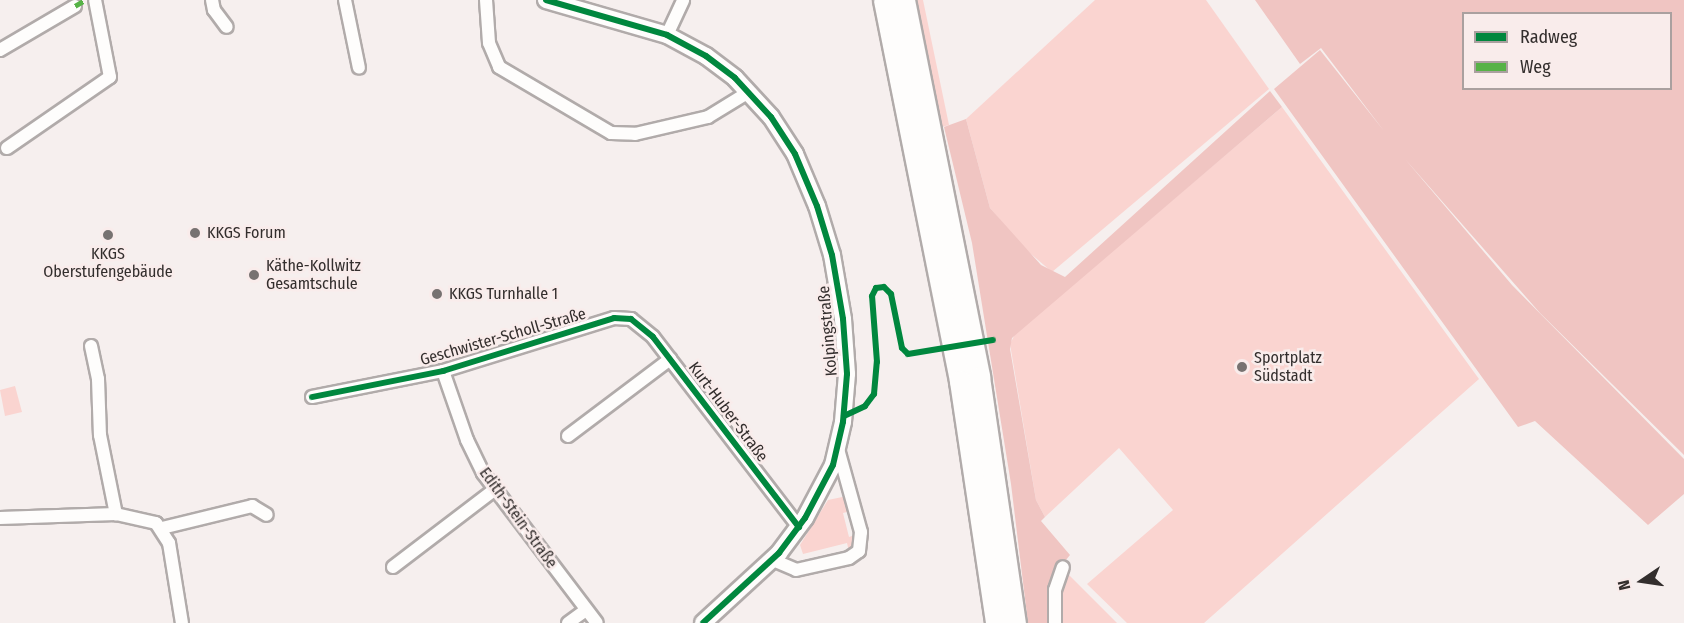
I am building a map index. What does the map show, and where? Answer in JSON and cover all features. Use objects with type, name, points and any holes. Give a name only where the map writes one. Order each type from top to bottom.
[{"type":"highway","points":[[884,0],[960,381],[996,623]]},
{"type":"highway","points":[[904,0],[979,377],[1015,623]]},
{"type":"street","points":[[7,148],[110,76],[95,0]]},
{"type":"street","points":[[212,0],[214,10],[227,27]]},
{"type":"street","points":[[345,0],[359,68]]},
{"type":"street","points":[[486,0],[489,43],[499,67],[611,133],[635,134],[708,117],[749,92]]},
{"type":"street","name":"Kolpingstraße","points":[[546,0],[667,35],[717,64],[749,92],[778,127],[798,162],[832,255],[847,367],[844,416],[838,448],[821,490],[799,527],[773,560],[712,620]]},
{"type":"street","points":[[667,35],[683,0]]},
{"type":"street","points":[[0,50],[75,6]]},
{"type":"street","name":"Geschwister-Scholl-Straße","points":[[312,397],[443,371],[614,318],[631,319]]},
{"type":"street","name":"Kurt-Huber-Straße","points":[[631,319],[647,329],[799,527]]},
{"type":"street","points":[[90,346],[99,384],[100,435],[116,514]]},
{"type":"street","points":[[568,436],[670,359]]},
{"type":"street","name":"Edith-Stein-Straße","points":[[443,371],[470,449],[494,490],[597,623]]},
{"type":"street","points":[[773,560],[796,570],[849,558],[859,551],[861,532],[838,448]]},
{"type":"street","points":[[393,567],[494,490]]},
{"type":"street","points":[[162,528],[252,506],[267,515]]},
{"type":"street","points":[[0,518],[116,514],[148,519],[162,528],[169,543],[182,623]]},
{"type":"street","points":[[1055,623],[1054,594],[1063,567]]},
{"type":"street","points":[[568,623],[586,610]]},
{"type":"shaded area","points":[[915,0],[923,0],[949,125],[942,127]]},
{"type":"shaded area","points":[[1095,0],[1206,0],[1269,89],[1052,272],[1023,247],[990,208],[966,119]]},
{"type":"shaded area","points":[[1255,0],[1684,0],[1684,455],[1540,313],[1405,159],[1512,285],[1684,459],[1684,494],[1648,525],[1535,421],[1518,427],[1274,89],[1320,50],[1384,131],[1321,48],[1300,64]]},
{"type":"shaded area","points":[[1270,91],[1282,107],[1012,338],[1010,349],[1036,500],[1045,517],[1041,521],[1070,555],[1061,566],[1054,623],[1028,623],[1011,484],[972,243],[944,127],[966,119],[990,208],[1041,265],[1065,277]]},
{"type":"shaded area","name":"Sportplatz Südstadt","points":[[1282,107],[1479,379],[1204,623],[1127,623],[1087,584],[1173,510],[1119,448],[1045,517],[1036,500],[1010,344],[1015,334]]},
{"type":"shaded area","points":[[15,386],[22,412],[5,416],[0,390]]},
{"type":"shaded area","points":[[847,496],[851,511],[843,513],[849,537],[855,535],[857,545],[849,552],[847,543],[803,554],[800,545],[828,500]]},
{"type":"shaded area","points":[[1066,572],[1117,623],[1058,623],[1061,581]]},
{"type":"marked path","points":[[75,6],[85,0]]},
{"type":"cycle path","points":[[546,0],[667,35],[706,56],[735,78],[771,117],[795,154],[817,206],[832,255],[843,319],[847,374],[843,422],[833,465],[805,518],[779,553],[703,623]]},
{"type":"cycle path","points":[[844,416],[865,406],[874,394],[877,362],[872,296],[876,288],[884,287],[891,294],[902,348],[908,354],[993,340]]},
{"type":"cycle path","points":[[312,397],[443,371],[614,318],[631,319],[653,337],[799,527]]},
{"type":"place","name":"KKGS Forum","points":[[195,233]]},
{"type":"place","name":"KKGS Oberstufengebäude","points":[[108,235]]},
{"type":"place","name":"Käthe-Kollwitz Gesamtschule","points":[[254,275]]},
{"type":"place","name":"KKGS Turnhalle 1","points":[[437,294]]},
{"type":"place","name":"Sportplatz Südstadt","points":[[1242,367]]}]
